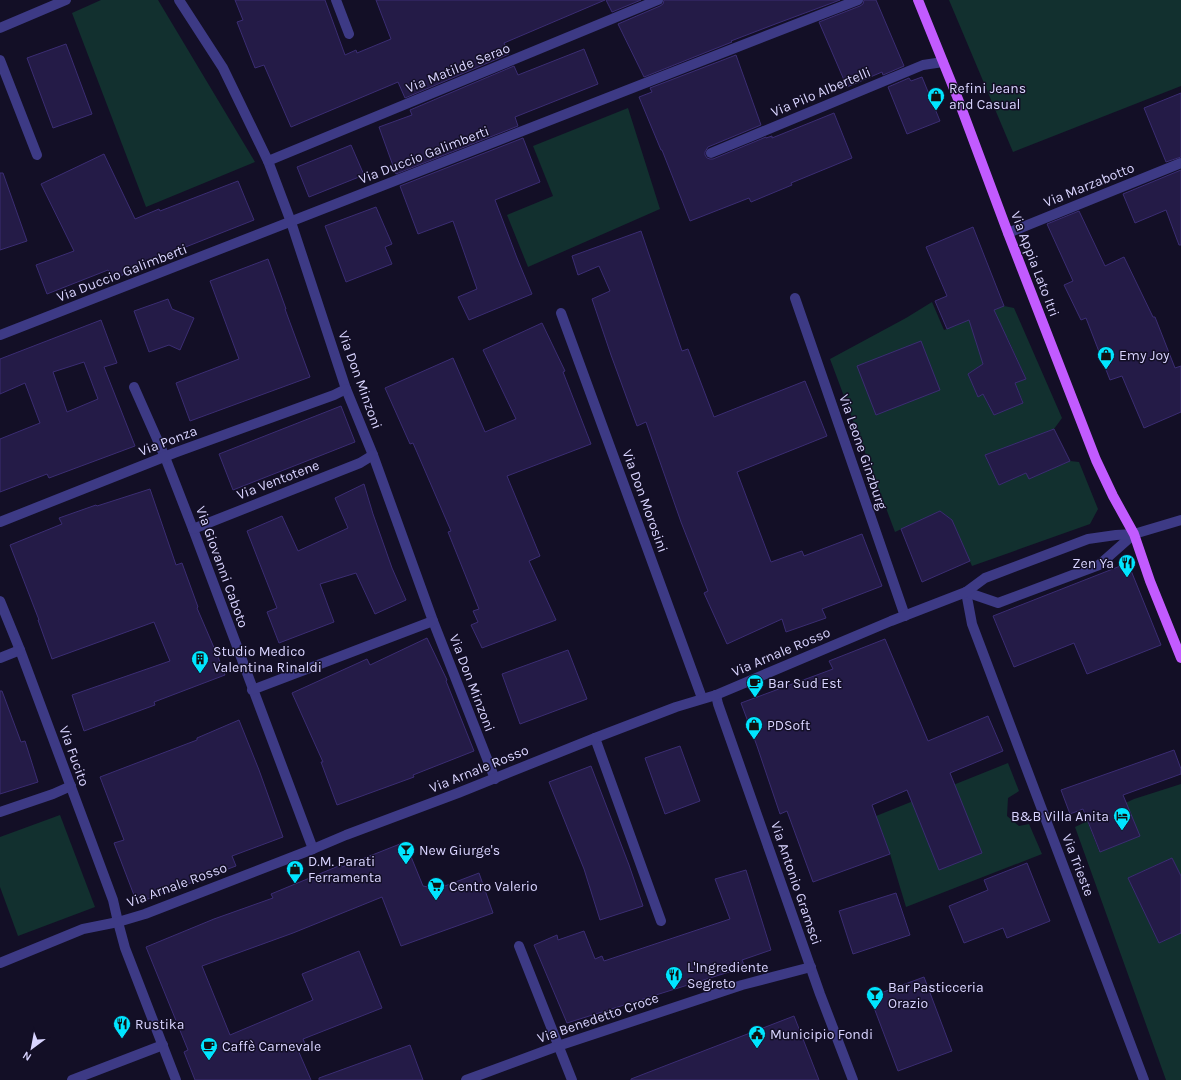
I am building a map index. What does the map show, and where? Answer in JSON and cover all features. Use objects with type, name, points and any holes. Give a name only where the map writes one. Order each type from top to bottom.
[{"type":"main road","name":"Via Appia Lato Itri","points":[[918,0],[958,99],[1008,234],[1096,460],[1113,496],[1134,534],[1150,581],[1181,658]]},
{"type":"street","points":[[0,28],[66,0]]},
{"type":"street","name":"Via Don Minzoni","points":[[179,0],[224,68],[268,161],[291,222],[346,389],[373,455],[433,621],[495,779]]},
{"type":"street","points":[[336,0],[349,34]]},
{"type":"street","name":"Via Matilde Serao","points":[[268,161],[658,0]]},
{"type":"street","name":"Via Duccio Galimberti","points":[[0,335],[858,0]]},
{"type":"street","points":[[0,60],[37,155]]},
{"type":"street","name":"Via Pilo Albertelli","points":[[711,153],[923,65],[943,62]]},
{"type":"street","name":"Via Marzabotto","points":[[1008,234],[1181,163]]},
{"type":"street","name":"Via Leone Ginzburg","points":[[795,298],[905,616]]},
{"type":"street","name":"Via Don Morosini","points":[[561,313],[702,698]]},
{"type":"street","name":"Via Giovanni Caboto","points":[[134,387],[165,457],[193,529],[252,690],[313,849]]},
{"type":"street","name":"Via Ponza","points":[[0,522],[165,457],[327,398],[346,389]]},
{"type":"street","name":"Via Ventotene","points":[[193,529],[360,463],[373,455]]},
{"type":"street","points":[[966,592],[998,603],[1099,565],[1134,534],[1181,520]]},
{"type":"street","name":"Via Arnale Rosso","points":[[0,963],[83,929],[118,922],[145,914],[346,835],[495,779],[595,738],[716,694],[966,592],[985,578],[1088,539],[1134,534]]},
{"type":"street","name":"Via Trieste","points":[[966,592],[972,624],[1144,1080]]},
{"type":"street","name":"Via Fucito","points":[[0,601],[20,650],[113,900],[125,948],[176,1080]]},
{"type":"street","points":[[252,690],[433,621]]},
{"type":"street","points":[[0,658],[20,650]]},
{"type":"street","name":"Via Antonio Gramsci","points":[[716,694],[718,704],[820,994],[853,1080]]},
{"type":"street","points":[[595,738],[661,921]]},
{"type":"street","points":[[0,812],[53,794],[71,786]]},
{"type":"street","points":[[519,946],[572,1080]]},
{"type":"street","name":"Via Benedetto Croce","points":[[466,1080],[558,1046],[742,985],[811,967]]},
{"type":"street","points":[[72,1080],[163,1045]]},
{"type":"green space","points":[[101,0],[158,0],[255,162],[146,207],[72,13]]},
{"type":"green space","points":[[949,0],[1181,0],[1181,86],[1013,152]]},
{"type":"green space","points":[[628,108],[660,209],[528,267],[507,215],[553,196],[533,146]]},
{"type":"green space","points":[[932,302],[944,330],[1004,306],[1014,308],[1062,418],[1054,429],[985,455],[999,485],[1026,473],[1029,479],[1070,461],[1079,462],[1098,509],[1090,524],[972,566],[952,520],[940,511],[895,532],[830,359],[906,318]],"holes":[[[1007,337],[1026,379],[1015,383],[1023,402],[994,415],[983,394],[978,396],[968,374],[983,364],[978,347]]]},
{"type":"green space","points":[[1008,763],[1019,791],[1008,798],[1007,816],[1019,826],[1029,824],[1042,854],[906,907],[890,854],[876,816]]},
{"type":"green space","points":[[1181,784],[1181,876],[1172,858],[1128,878],[1159,943],[1181,933],[1181,1080],[1166,1080],[1075,827],[1134,799]],"holes":[[[1128,808],[1140,836],[1099,851],[1088,823]]]},
{"type":"green space","points":[[60,815],[95,907],[18,936],[0,887],[0,837]]},
{"type":"building","points":[[235,0],[325,0],[345,55],[356,50],[357,53],[391,39],[376,0],[605,0],[504,43],[509,54],[405,98],[398,82],[291,127],[264,65],[255,68],[237,22],[243,20]]},
{"type":"building","points":[[606,0],[641,0],[612,12]]},
{"type":"building","points":[[664,0],[840,0],[731,41],[732,42],[644,77],[618,24],[660,6],[663,4]]},
{"type":"building","points":[[864,0],[876,0],[904,66],[883,75],[882,72],[847,87],[819,22],[860,6],[863,4]]},
{"type":"building","points":[[66,44],[92,114],[53,128],[27,58]]},
{"type":"building","points":[[584,49],[598,84],[515,117],[518,126],[396,174],[379,127],[412,115],[410,110],[514,66],[518,75]]},
{"type":"building","points":[[736,55],[761,125],[708,147],[705,152],[707,158],[713,159],[766,137],[772,136],[772,138],[834,113],[852,158],[791,183],[792,185],[751,202],[749,198],[690,221],[639,97],[652,92],[650,88]]},
{"type":"building","points":[[922,77],[940,121],[907,134],[888,87],[909,78],[911,81]]},
{"type":"building","points":[[1181,93],[1181,157],[1166,162],[1144,108]]},
{"type":"building","points":[[523,138],[540,182],[495,200],[532,294],[469,320],[458,297],[477,289],[453,221],[418,234],[400,186]]},
{"type":"building","points":[[351,145],[364,175],[309,197],[297,167]]},
{"type":"building","points":[[104,154],[135,219],[238,181],[254,220],[178,250],[113,279],[108,270],[47,294],[36,265],[74,251],[41,184]]},
{"type":"building","points":[[1181,170],[1181,245],[1179,245],[1166,210],[1135,223],[1123,194]]},
{"type":"building","points":[[0,173],[3,173],[27,241],[0,250]]},
{"type":"building","points":[[376,207],[392,244],[385,247],[392,264],[346,282],[325,226]]},
{"type":"building","points":[[1079,211],[1105,266],[1124,257],[1153,317],[1155,317],[1175,368],[1181,366],[1181,412],[1144,428],[1122,376],[1110,380],[1086,318],[1081,320],[1064,285],[1073,281],[1047,224]]},
{"type":"building","points":[[973,227],[1004,306],[994,310],[1026,379],[1015,383],[1023,403],[994,415],[983,394],[978,397],[968,374],[983,364],[969,320],[947,329],[935,301],[947,296],[926,247]]},
{"type":"building","points":[[641,231],[682,351],[688,349],[714,417],[805,381],[827,436],[737,472],[771,562],[802,551],[804,556],[862,534],[882,586],[822,609],[826,618],[786,632],[782,619],[727,644],[704,593],[708,591],[681,522],[646,422],[637,426],[592,299],[610,291],[599,266],[578,275],[572,256]]},
{"type":"building","points":[[268,259],[310,377],[190,421],[176,383],[239,359],[210,281]]},
{"type":"building","points":[[168,299],[172,309],[194,318],[180,350],[169,345],[149,352],[134,311]]},
{"type":"building","points":[[101,320],[117,363],[104,367],[135,446],[49,478],[47,474],[0,492],[0,439],[40,423],[25,383],[0,394],[0,359]],"holes":[[[84,362],[98,399],[67,412],[53,372]]]},
{"type":"building","points":[[542,323],[565,371],[563,372],[591,444],[507,476],[540,556],[529,561],[556,620],[482,648],[471,625],[478,622],[473,611],[479,609],[448,532],[451,531],[413,443],[410,444],[385,388],[453,358],[485,432],[516,419],[483,350]]},
{"type":"building","points":[[921,341],[940,390],[876,415],[857,366]]},
{"type":"building","points":[[341,406],[355,442],[233,490],[219,454]]},
{"type":"building","points":[[1054,429],[1070,461],[1029,479],[1026,473],[999,485],[985,455]]},
{"type":"building","points":[[364,484],[392,568],[406,600],[375,614],[356,573],[320,584],[334,622],[279,643],[267,612],[277,608],[247,531],[282,516],[298,551],[348,528],[335,498]]},
{"type":"building","points":[[150,489],[176,565],[182,563],[198,607],[197,608],[225,675],[154,702],[155,705],[84,731],[72,695],[170,661],[154,622],[52,659],[39,620],[10,545],[62,524],[59,518]]},
{"type":"building","points":[[940,511],[952,520],[970,561],[922,582],[901,529]]},
{"type":"building","points":[[1128,563],[1161,645],[1087,674],[1074,643],[1014,667],[993,616]]},
{"type":"building","points":[[427,638],[447,680],[446,681],[474,751],[413,775],[414,777],[337,805],[321,762],[323,762],[292,693],[367,659],[370,665]]},
{"type":"building","points":[[885,639],[928,741],[988,716],[1003,751],[950,773],[982,853],[939,870],[907,790],[872,805],[890,854],[813,882],[787,811],[780,814],[741,703],[833,669],[829,661]]},
{"type":"building","points":[[568,650],[587,699],[520,724],[502,674]]},
{"type":"building","points":[[0,691],[2,691],[21,742],[25,741],[38,782],[0,794]]},
{"type":"building","points":[[239,720],[283,837],[232,856],[236,866],[137,903],[114,843],[124,840],[100,777],[197,740],[197,738]]},
{"type":"building","points":[[680,746],[700,801],[665,814],[645,758]]},
{"type":"building","points":[[1174,750],[1181,769],[1181,774],[1123,795],[1140,836],[1100,852],[1083,809],[1070,814],[1061,790]]},
{"type":"building","points":[[591,766],[643,906],[600,920],[584,869],[549,782]]},
{"type":"building","points":[[405,842],[423,886],[437,889],[479,873],[493,913],[401,946],[382,897],[293,933],[202,966],[230,1035],[313,1000],[302,974],[359,951],[382,1008],[303,1039],[306,1046],[298,1050],[311,1080],[195,1080],[184,1052],[188,1050],[146,947],[214,919],[273,898],[271,894],[341,865],[342,867]]},
{"type":"building","points":[[1172,858],[1181,876],[1181,933],[1159,943],[1128,878]]},
{"type":"building","points":[[1027,863],[1050,921],[1007,938],[1003,928],[964,943],[949,906],[988,890],[984,880]]},
{"type":"building","points":[[746,870],[771,950],[742,960],[745,967],[567,1023],[534,945],[557,935],[558,940],[584,931],[595,959],[602,956],[604,961],[730,919],[715,879]]},
{"type":"building","points":[[896,893],[910,935],[853,954],[839,911]]},
{"type":"building","points":[[924,977],[952,1051],[898,1071],[870,997]]},
{"type":"building","name":"Municipio Fondi","points":[[794,1016],[819,1080],[631,1080],[631,1079]]},
{"type":"building","points":[[410,1045],[423,1080],[319,1080],[319,1078]]},
{"type":"place","name":"Refini Jeans and Casual","points":[[936,111]]},
{"type":"place","name":"Emy Joy","points":[[1106,370]]},
{"type":"place","name":"Zen Ya","points":[[1127,578]]},
{"type":"place","name":"Studio Medico Valentina Rinaldi","points":[[200,674]]},
{"type":"place","name":"Bar Sud Est","points":[[755,698]]},
{"type":"place","name":"PDSoft","points":[[754,740]]},
{"type":"place","name":"B&B Villa Anita","points":[[1122,831]]},
{"type":"place","name":"New Giurge's","points":[[406,865]]},
{"type":"place","name":"D.M. Parati Ferramenta","points":[[295,884]]},
{"type":"place","name":"Centro Valerio","points":[[436,901]]},
{"type":"place","name":"L'Ingrediente Segreto","points":[[674,990]]},
{"type":"place","name":"Bar Pasticceria Orazio","points":[[875,1010]]},
{"type":"place","name":"Rustika","points":[[122,1039]]},
{"type":"place","name":"Municipio Fondi","points":[[757,1049]]},
{"type":"place","name":"Caffè Carnevale","points":[[209,1061]]}]
